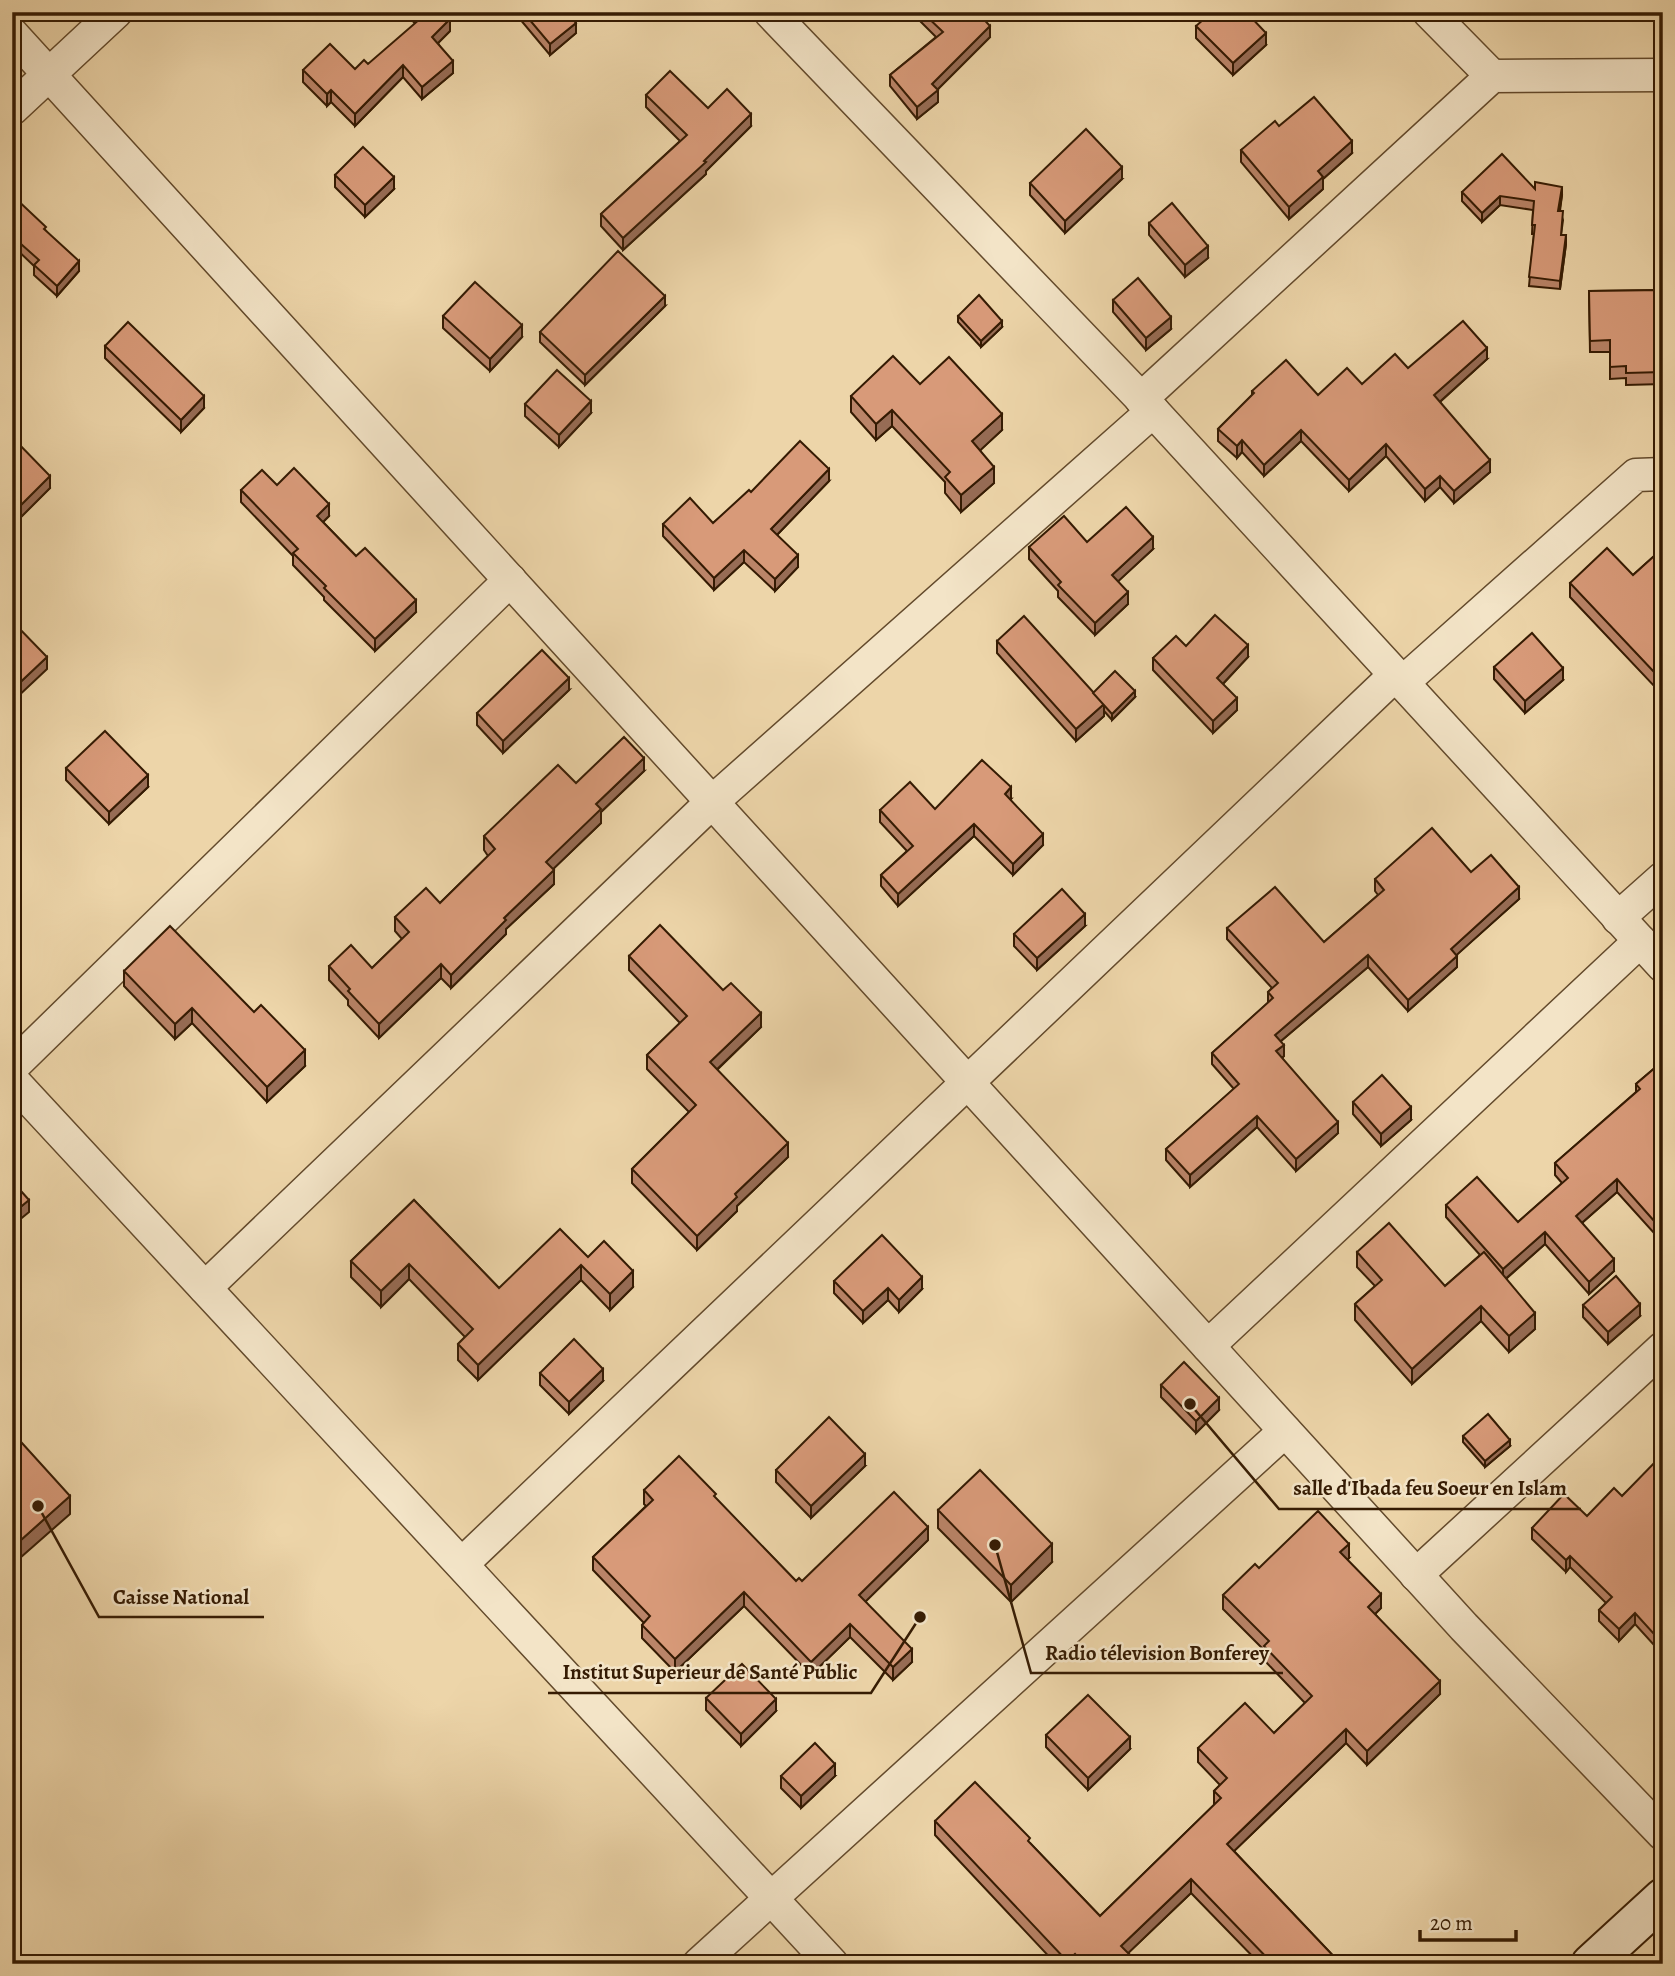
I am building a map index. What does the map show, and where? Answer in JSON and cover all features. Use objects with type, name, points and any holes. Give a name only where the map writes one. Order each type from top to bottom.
[{"type":"main road","points":[[1591,1964],[1663,1898]]},
{"type":"street","points":[[12,109],[116,12]]},
{"type":"street","points":[[770,12],[1147,405],[1663,966]]},
{"type":"street","points":[[1429,12],[1492,76]]},
{"type":"street","points":[[12,34],[1464,1628],[1663,1834]]},
{"type":"street","points":[[205,1288],[712,802],[1147,405],[1492,76],[1663,75]]},
{"type":"street","points":[[462,1564],[968,1082],[1398,679],[1636,475],[1663,474]]},
{"type":"street","points":[[12,1067],[510,580]]},
{"type":"street","points":[[1618,918],[1663,878]]},
{"type":"street","points":[[1208,1346],[1640,941]]},
{"type":"street","points":[[12,1080],[832,1964]]},
{"type":"street","points":[[1416,1575],[1663,1348]]},
{"type":"street","points":[[699,1964],[1285,1431]]},
{"type":"building","points":[[428,12],[443,12],[450,19],[432,37],[453,61],[422,87],[403,65],[355,114],[331,90],[327,94],[303,70],[330,44],[355,69],[364,60],[368,64]]},
{"type":"building","points":[[523,12],[567,12],[576,23],[550,44]]},
{"type":"building","points":[[922,12],[977,12],[990,26],[932,84],[938,90],[917,107],[890,75],[943,32]]},
{"type":"building","points":[[1212,12],[1246,12],[1266,33],[1233,63],[1196,26]]},
{"type":"building","points":[[670,71],[708,108],[727,89],[751,114],[704,161],[706,162],[623,238],[601,214],[687,135],[646,95]]},
{"type":"building","points":[[1314,97],[1352,141],[1318,171],[1323,177],[1289,207],[1241,150],[1275,121],[1279,126]]},
{"type":"building","points":[[1086,129],[1122,167],[1065,221],[1030,183]]},
{"type":"building","points":[[363,147],[394,177],[365,205],[335,175]]},
{"type":"building","points":[[1502,154],[1535,189],[1535,182],[1562,187],[1558,211],[1563,211],[1561,235],[1566,235],[1560,281],[1529,277],[1535,225],[1532,225],[1534,201],[1500,196],[1482,213],[1462,192]]},
{"type":"building","points":[[12,195],[79,261],[57,286],[34,265],[39,260],[12,236]]},
{"type":"building","points":[[1172,203],[1208,246],[1185,265],[1149,223]]},
{"type":"building","points":[[618,251],[665,296],[585,375],[540,332]]},
{"type":"building","points":[[1138,278],[1171,317],[1146,338],[1113,300]]},
{"type":"building","points":[[475,282],[522,325],[490,359],[443,316]]},
{"type":"building","points":[[1663,290],[1663,372],[1626,373],[1626,366],[1610,367],[1610,340],[1590,341],[1589,291]]},
{"type":"building","points":[[979,295],[1002,321],[981,341],[958,316]]},
{"type":"building","points":[[1463,321],[1487,348],[1434,395],[1490,460],[1454,491],[1440,476],[1425,489],[1386,444],[1349,480],[1301,430],[1264,465],[1242,440],[1237,446],[1218,429],[1254,393],[1252,391],[1286,360],[1318,395],[1347,368],[1362,384],[1395,354],[1408,368]]},
{"type":"building","points":[[128,322],[204,396],[181,420],[105,346]]},
{"type":"building","points":[[893,356],[920,384],[949,357],[1002,414],[972,441],[994,467],[961,495],[945,477],[950,472],[892,410],[876,424],[851,396]]},
{"type":"building","points":[[557,370],[591,401],[559,435],[525,404]]},
{"type":"building","points":[[12,437],[50,476],[18,508],[12,503]]},
{"type":"building","points":[[800,441],[829,469],[771,529],[798,555],[775,579],[744,550],[714,578],[663,524],[690,498],[713,523],[749,490],[751,492]]},
{"type":"building","points":[[294,468],[329,504],[317,516],[356,556],[365,548],[416,600],[375,639],[324,588],[326,586],[293,553],[298,549],[241,490],[262,470],[277,485]]},
{"type":"building","points":[[1126,507],[1153,537],[1112,575],[1128,592],[1095,623],[1058,585],[1061,582],[1029,547],[1064,516],[1087,542]]},
{"type":"building","points":[[1607,548],[1633,575],[1663,548],[1663,665],[1655,673],[1570,583]]},
{"type":"building","points":[[1215,615],[1248,645],[1217,678],[1237,698],[1213,721],[1153,658],[1176,636],[1186,646]]},
{"type":"building","points":[[1024,616],[1104,704],[1076,729],[997,641]]},
{"type":"building","points":[[12,621],[47,657],[12,690]]},
{"type":"building","points":[[1532,633],[1563,668],[1525,701],[1494,667]]},
{"type":"building","points":[[542,650],[569,678],[503,741],[477,713]]},
{"type":"building","points":[[1115,671],[1135,691],[1112,714],[1093,693]]},
{"type":"building","points":[[105,731],[148,775],[109,812],[66,768]]},
{"type":"building","points":[[624,737],[644,758],[596,804],[601,809],[546,862],[554,870],[451,975],[441,964],[379,1024],[329,966],[351,945],[372,968],[409,932],[395,917],[426,888],[440,903],[495,849],[484,836],[558,765],[576,783]]},
{"type":"building","points":[[982,760],[1011,787],[1005,794],[1043,834],[1013,864],[974,824],[898,894],[881,875],[913,846],[880,810],[910,782],[935,809]]},
{"type":"building","points":[[1432,828],[1471,872],[1491,855],[1519,887],[1451,949],[1457,956],[1408,1000],[1368,955],[1275,1035],[1284,1045],[1276,1051],[1338,1122],[1296,1159],[1257,1116],[1190,1175],[1166,1149],[1239,1084],[1212,1053],[1273,998],[1268,992],[1278,983],[1227,928],[1275,887],[1324,942],[1384,890],[1375,879]]},
{"type":"building","points":[[1062,889],[1085,914],[1037,958],[1014,934]]},
{"type":"building","points":[[660,925],[723,990],[731,983],[761,1013],[710,1062],[788,1143],[735,1194],[737,1197],[697,1236],[632,1169],[696,1105],[647,1055],[687,1016],[629,956]]},
{"type":"building","points":[[170,926],[254,1012],[261,1005],[305,1050],[267,1087],[192,1008],[175,1024],[124,971]]},
{"type":"building","points":[[1663,1061],[1663,1231],[1617,1179],[1576,1216],[1614,1259],[1589,1282],[1545,1232],[1503,1269],[1446,1205],[1477,1177],[1518,1222],[1568,1178],[1555,1163],[1640,1089],[1636,1084]]},
{"type":"building","points":[[1382,1075],[1411,1107],[1381,1134],[1353,1102]]},
{"type":"building","points":[[12,1181],[29,1200],[12,1214]]},
{"type":"building","points":[[414,1200],[499,1288],[560,1229],[588,1257],[604,1241],[633,1271],[610,1294],[581,1265],[478,1365],[458,1344],[473,1329],[409,1264],[381,1291],[351,1261]]},
{"type":"building","points":[[1389,1223],[1445,1286],[1484,1252],[1535,1313],[1509,1336],[1481,1306],[1412,1369],[1355,1304],[1382,1280],[1357,1252]]},
{"type":"building","points":[[882,1235],[922,1277],[899,1300],[888,1288],[863,1311],[834,1281]]},
{"type":"building","points":[[1616,1276],[1640,1304],[1608,1332],[1583,1305]]},
{"type":"building","points":[[574,1339],[603,1369],[569,1402],[540,1373]]},
{"type":"building","points":[[1184,1362],[1219,1398],[1196,1421],[1161,1385]]},
{"type":"building","points":[[1488,1414],[1510,1440],[1485,1461],[1463,1436]]},
{"type":"building","points":[[829,1417],[865,1454],[811,1506],[776,1470]]},
{"type":"building","points":[[12,1432],[70,1496],[12,1548]]},
{"type":"building","points":[[679,1456],[796,1581],[799,1578],[802,1581],[894,1492],[928,1527],[859,1595],[912,1649],[893,1667],[850,1624],[811,1662],[744,1592],[675,1659],[642,1625],[650,1616],[593,1557],[653,1500],[644,1490]]},
{"type":"building","points":[[1661,1456],[1663,1644],[1635,1613],[1619,1629],[1599,1610],[1612,1597],[1570,1556],[1566,1560],[1532,1528],[1564,1494],[1587,1516],[1614,1488],[1622,1496]]},
{"type":"building","points":[[980,1470],[1052,1544],[1011,1585],[938,1510]]},
{"type":"building","points":[[1318,1511],[1349,1544],[1340,1552],[1381,1594],[1368,1607],[1440,1681],[1367,1751],[1346,1729],[1227,1844],[1341,1964],[1273,1964],[1191,1879],[1121,1946],[1139,1964],[1084,1964],[1075,1954],[1067,1961],[935,1821],[975,1782],[1100,1916],[1221,1798],[1214,1791],[1227,1778],[1198,1748],[1245,1703],[1274,1733],[1312,1696],[1264,1646],[1269,1641],[1223,1595],[1255,1564],[1259,1568]]},
{"type":"building","points":[[742,1664],[776,1699],[741,1734],[706,1698]]},
{"type":"building","points":[[1088,1695],[1130,1737],[1088,1778],[1046,1735]]},
{"type":"building","points":[[815,1743],[835,1764],[801,1796],[781,1776]]},
{"type":"place","name":"salle d'Ibada feu Soeur en Islam","points":[[1190,1404]]},
{"type":"place","name":"Caisse National","points":[[38,1506]]},
{"type":"place","name":"Radio télevision Bonferey","points":[[995,1545]]},
{"type":"place","name":"Institut Superieur de Santé Public","points":[[920,1617]]}]
